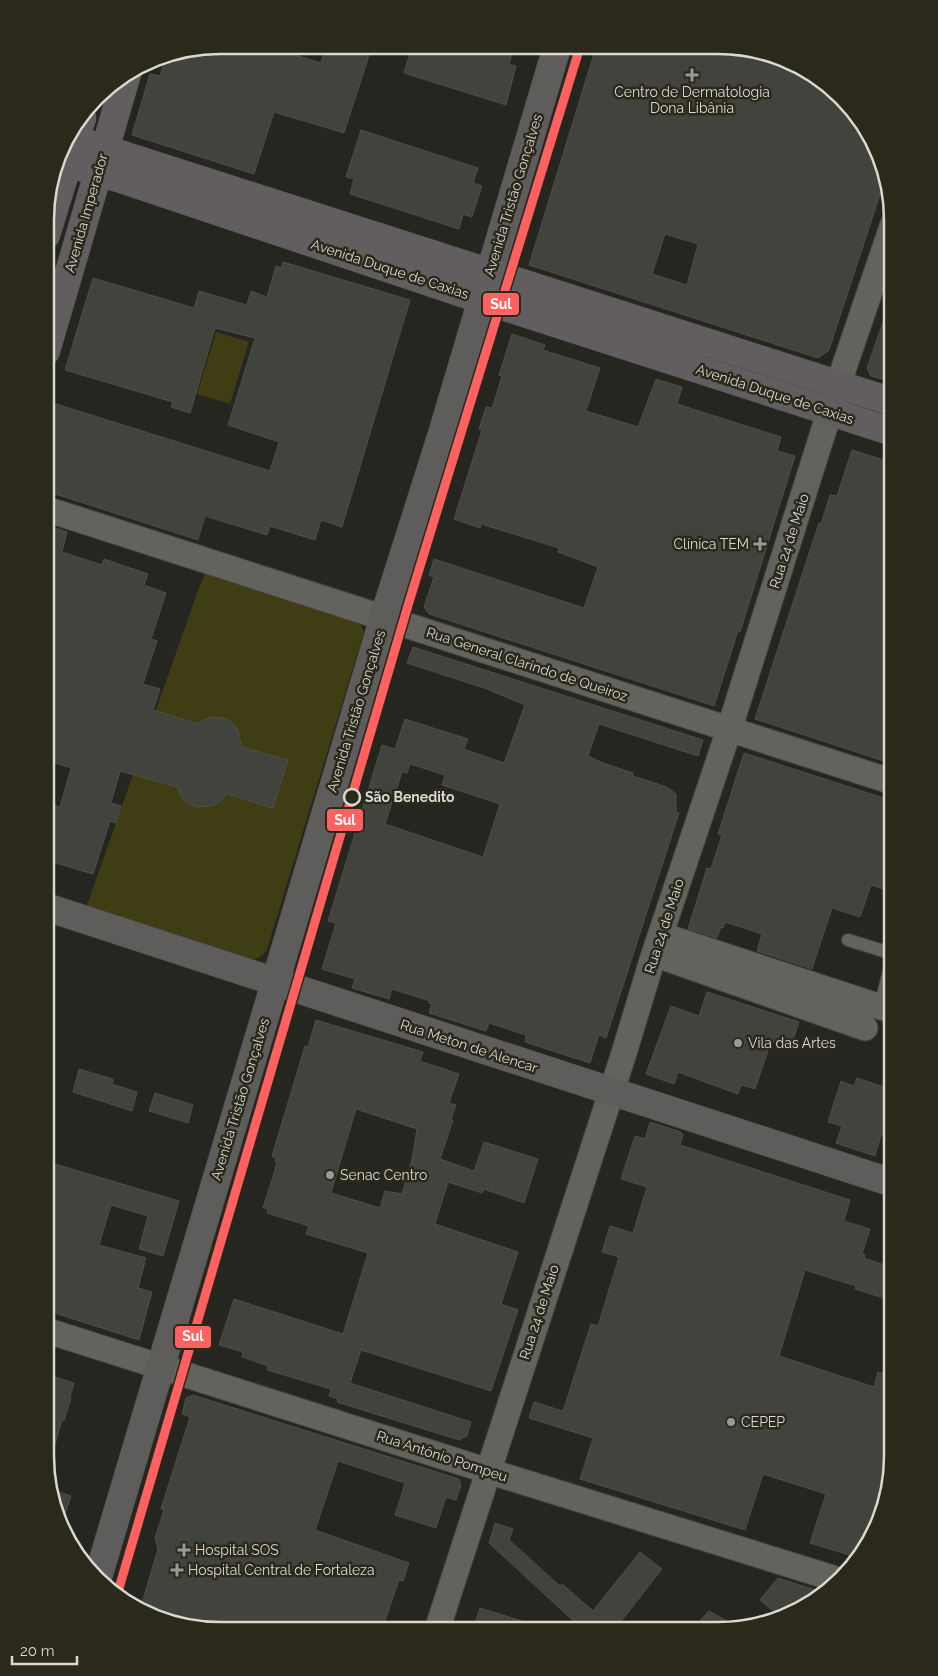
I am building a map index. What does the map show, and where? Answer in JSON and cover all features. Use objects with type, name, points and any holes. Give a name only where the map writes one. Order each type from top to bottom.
[{"type":"main road","name":"Avenida Imperador","points":[[54,323],[125,84]]},
{"type":"main road","name":"Avenida Duque de Caxias","points":[[72,145],[101,161],[482,299],[884,429]]},
{"type":"main road","points":[[55,202],[68,153]]},
{"type":"main road","name":"Avenida Duque de Caxias","points":[[101,161],[490,273],[884,399]]},
{"type":"street","name":"Avenida Tristão Gonçalves","points":[[100,1571],[384,617],[442,434],[555,54]]},
{"type":"street","name":"Rua 24 de Maio","points":[[440,1622],[729,730],[838,385],[884,252]]},
{"type":"street","name":"Rua General Clarindo de Queiroz","points":[[54,512],[884,779]]},
{"type":"street","name":"Rua Meton de Alencar","points":[[54,910],[884,1180]]},
{"type":"street","points":[[658,945],[884,1008]]},
{"type":"street","points":[[658,945],[865,1028]]},
{"type":"street","name":"Rua Antônio Pompeu","points":[[54,1333],[831,1578]]},
{"type":"lane","points":[[848,940],[884,951]]},
{"type":"shaded area","points":[[216,332],[249,342],[230,404],[197,394]]},
{"type":"shaded area","points":[[206,573],[360,623],[364,632],[267,949],[261,956],[253,960],[246,960],[86,908],[200,585]]},
{"type":"building","points":[[292,54],[321,63],[324,54],[369,54],[344,133],[274,112],[254,174],[132,135],[150,74],[160,76],[164,64],[198,55]]},
{"type":"building","points":[[410,54],[512,54],[509,64],[516,66],[506,105],[404,73]]},
{"type":"building","points":[[594,54],[729,54],[751,57],[792,71],[828,95],[843,110],[867,146],[881,190],[829,350],[818,358],[529,265]],"holes":[[[665,234],[698,244],[687,285],[652,274]]]},
{"type":"building","points":[[361,130],[478,168],[473,183],[482,186],[472,217],[463,214],[459,229],[350,194],[354,179],[346,177]]},
{"type":"building","points":[[283,262],[410,300],[342,527],[321,520],[315,540],[270,526],[267,535],[205,516],[198,540],[54,494],[54,403],[270,471],[279,442],[228,425],[255,338],[215,328],[190,413],[171,407],[173,402],[65,370],[93,278],[194,308],[199,291],[247,305],[251,291],[267,297],[276,266],[281,268]]},
{"type":"building","points":[[884,319],[884,380],[871,376],[867,368]]},
{"type":"building","points":[[512,334],[545,345],[543,350],[600,368],[586,411],[638,427],[656,379],[682,387],[677,404],[781,437],[777,451],[795,456],[740,632],[738,631],[714,706],[429,614],[424,607],[434,577],[429,575],[434,559],[584,608],[598,567],[558,552],[559,548],[481,524],[480,528],[454,519],[482,430],[479,429],[486,407],[492,408],[502,376],[499,375]]},
{"type":"building","points":[[852,450],[884,460],[884,761],[755,719],[819,523],[821,524],[830,495],[837,496]]},
{"type":"building","points":[[54,528],[67,532],[62,552],[102,565],[104,559],[148,574],[144,585],[166,593],[151,639],[157,641],[143,684],[160,689],[153,710],[198,724],[203,720],[213,717],[223,718],[237,728],[242,747],[288,760],[273,808],[227,794],[213,806],[197,807],[183,799],[177,787],[120,771],[111,803],[121,806],[116,823],[110,821],[93,874],[54,862],[54,805],[60,807],[71,768],[54,763]]},
{"type":"building","points":[[413,647],[703,740],[698,756],[599,724],[588,756],[633,773],[633,776],[667,787],[676,794],[676,812],[679,813],[606,1038],[599,1035],[590,1063],[525,1042],[526,1035],[489,1023],[486,1031],[429,1013],[432,1004],[429,1003],[430,1001],[392,989],[389,999],[352,988],[355,979],[322,969],[336,923],[328,921],[382,745],[395,749],[405,719],[468,739],[464,749],[504,763],[525,705],[487,689],[407,663]],"holes":[[[410,764],[445,775],[442,785],[500,804],[483,857],[385,824],[402,772],[407,773]]]},
{"type":"building","points":[[744,753],[884,798],[884,889],[871,885],[860,917],[832,908],[812,969],[757,951],[762,934],[725,922],[717,938],[688,929],[707,868],[711,869],[722,835],[718,834]]},
{"type":"building","name":"Vila das Artes","points":[[707,992],[799,1022],[790,1048],[771,1042],[755,1089],[741,1085],[738,1094],[678,1072],[674,1084],[646,1074],[671,1006],[699,1016]]},
{"type":"building","points":[[316,1020],[423,1052],[420,1061],[459,1074],[449,1103],[456,1105],[451,1119],[453,1120],[440,1159],[474,1171],[484,1142],[538,1159],[524,1203],[484,1189],[482,1193],[448,1182],[435,1224],[518,1252],[501,1304],[518,1310],[491,1391],[361,1350],[350,1383],[471,1422],[467,1436],[459,1440],[337,1402],[338,1399],[329,1396],[331,1389],[267,1370],[268,1366],[242,1357],[243,1352],[219,1345],[234,1299],[343,1334],[368,1253],[306,1234],[309,1226],[267,1213],[268,1209],[263,1208],[277,1163],[275,1162],[276,1158],[272,1156],[305,1046],[308,1047]],"holes":[[[356,1109],[417,1129],[412,1159],[402,1194],[385,1191],[380,1208],[331,1193]]]},
{"type":"building","points":[[79,1069],[113,1079],[112,1084],[137,1092],[132,1111],[73,1092]]},
{"type":"building","points":[[857,1078],[884,1087],[884,1136],[881,1135],[875,1156],[836,1143],[842,1126],[828,1122],[841,1081],[854,1086]]},
{"type":"building","points":[[155,1093],[193,1105],[188,1123],[149,1111]]},
{"type":"building","points":[[650,1122],[681,1132],[683,1134],[680,1145],[850,1200],[844,1221],[870,1229],[862,1254],[865,1255],[864,1258],[884,1265],[884,1298],[855,1289],[856,1286],[805,1270],[779,1356],[874,1387],[878,1372],[884,1374],[884,1467],[881,1489],[872,1520],[851,1556],[810,1543],[826,1494],[763,1474],[745,1530],[580,1479],[593,1438],[529,1418],[534,1402],[563,1411],[591,1324],[598,1326],[619,1257],[602,1252],[610,1226],[633,1233],[647,1187],[621,1179],[635,1136],[645,1139]]},
{"type":"building","points":[[54,1164],[179,1201],[163,1256],[139,1249],[148,1216],[111,1205],[99,1245],[146,1258],[138,1288],[152,1292],[139,1340],[54,1313]]},
{"type":"building","points":[[54,1377],[74,1383],[64,1421],[62,1420],[54,1448]]},
{"type":"building","points":[[193,1395],[459,1479],[461,1485],[456,1500],[446,1497],[436,1528],[395,1515],[405,1483],[338,1461],[315,1530],[409,1563],[403,1581],[399,1580],[385,1622],[198,1621],[177,1617],[156,1610],[142,1603],[158,1549],[155,1538],[164,1510],[161,1509],[190,1417],[182,1414],[186,1398]]},
{"type":"building","points":[[58,1492],[71,1496],[65,1515]]},
{"type":"building","points":[[495,1523],[513,1529],[509,1540],[560,1586],[562,1584],[593,1611],[640,1552],[662,1569],[620,1622],[575,1622],[489,1543]]},
{"type":"building","points":[[778,1578],[816,1590],[792,1605],[774,1612],[760,1600]]},
{"type":"building","points":[[480,1608],[525,1622],[476,1622]]},
{"type":"building","points":[[709,1611],[728,1622],[718,1622],[699,1622]]},
{"type":"transit line","name":"Sul","points":[[119,1588],[409,602],[578,54]]},
{"type":"place","name":"Centro de Dermatologia Dona Libânia","points":[[692,75]]},
{"type":"place","name":"Clínica TEM","points":[[760,544]]},
{"type":"place","name":"São Benedito","points":[[352,797]]},
{"type":"place","name":"Vila das Artes","points":[[738,1043]]},
{"type":"place","name":"Senac Centro","points":[[330,1175]]},
{"type":"place","name":"CEPEP","points":[[731,1422]]},
{"type":"place","name":"Hospital SOS","points":[[184,1550]]},
{"type":"place","name":"Hospital Central de Fortaleza","points":[[177,1570]]}]
